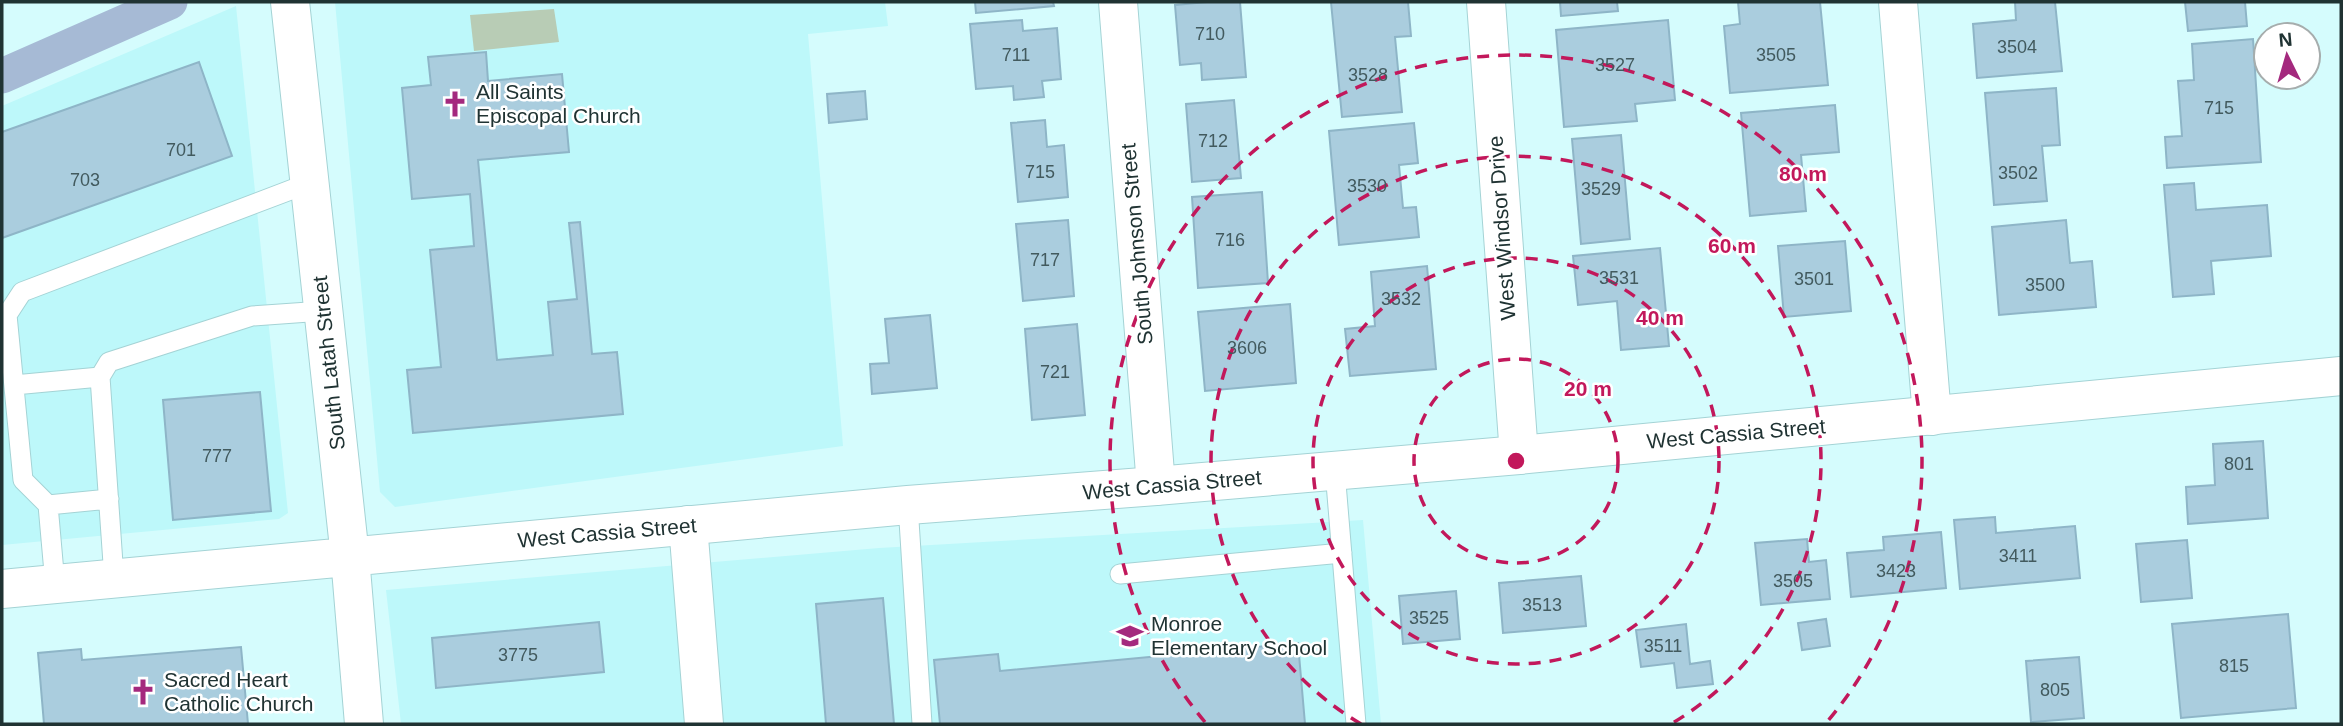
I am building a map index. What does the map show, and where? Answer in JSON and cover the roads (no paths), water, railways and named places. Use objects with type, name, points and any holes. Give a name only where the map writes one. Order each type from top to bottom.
[{"type":"street","name":"South Latah Street","points":[[290,2],[350,556],[364,724]]},
{"type":"street","name":"South Johnson Street","points":[[1118,2],[1156,486]]},
{"type":"street","name":"West Windsor Drive","points":[[1486,2],[1519,455]]},
{"type":"street","points":[[1898,2],[1932,416]]},
{"type":"street","name":"West Cassia Street","points":[[2,589],[908,505],[1519,455],[2341,376]]},
{"type":"street","points":[[688,525],[704,724]]},
{"type":"lane","points":[[55,584],[48,505],[23,480],[7,315],[22,292],[309,183]]},
{"type":"lane","points":[[114,578],[100,377],[110,362],[252,316],[323,311]]},
{"type":"lane","points":[[13,385],[100,377]]},
{"type":"lane","points":[[1335,471],[1356,724]]},
{"type":"lane","points":[[48,505],[109,499]]},
{"type":"lane","points":[[908,505],[922,724]]},
{"type":"lane","points":[[1120,573],[1342,553]]},
{"type":"waterway","points":[[2,76],[170,2]]},
{"type":"place","name":"All Saints Episcopal Church","points":[[455,104]]},
{"type":"place","name":"Monroe Elementary School","points":[[1130,636]]},
{"type":"place","name":"Sacred Heart Catholic Church","points":[[143,692]]}]
